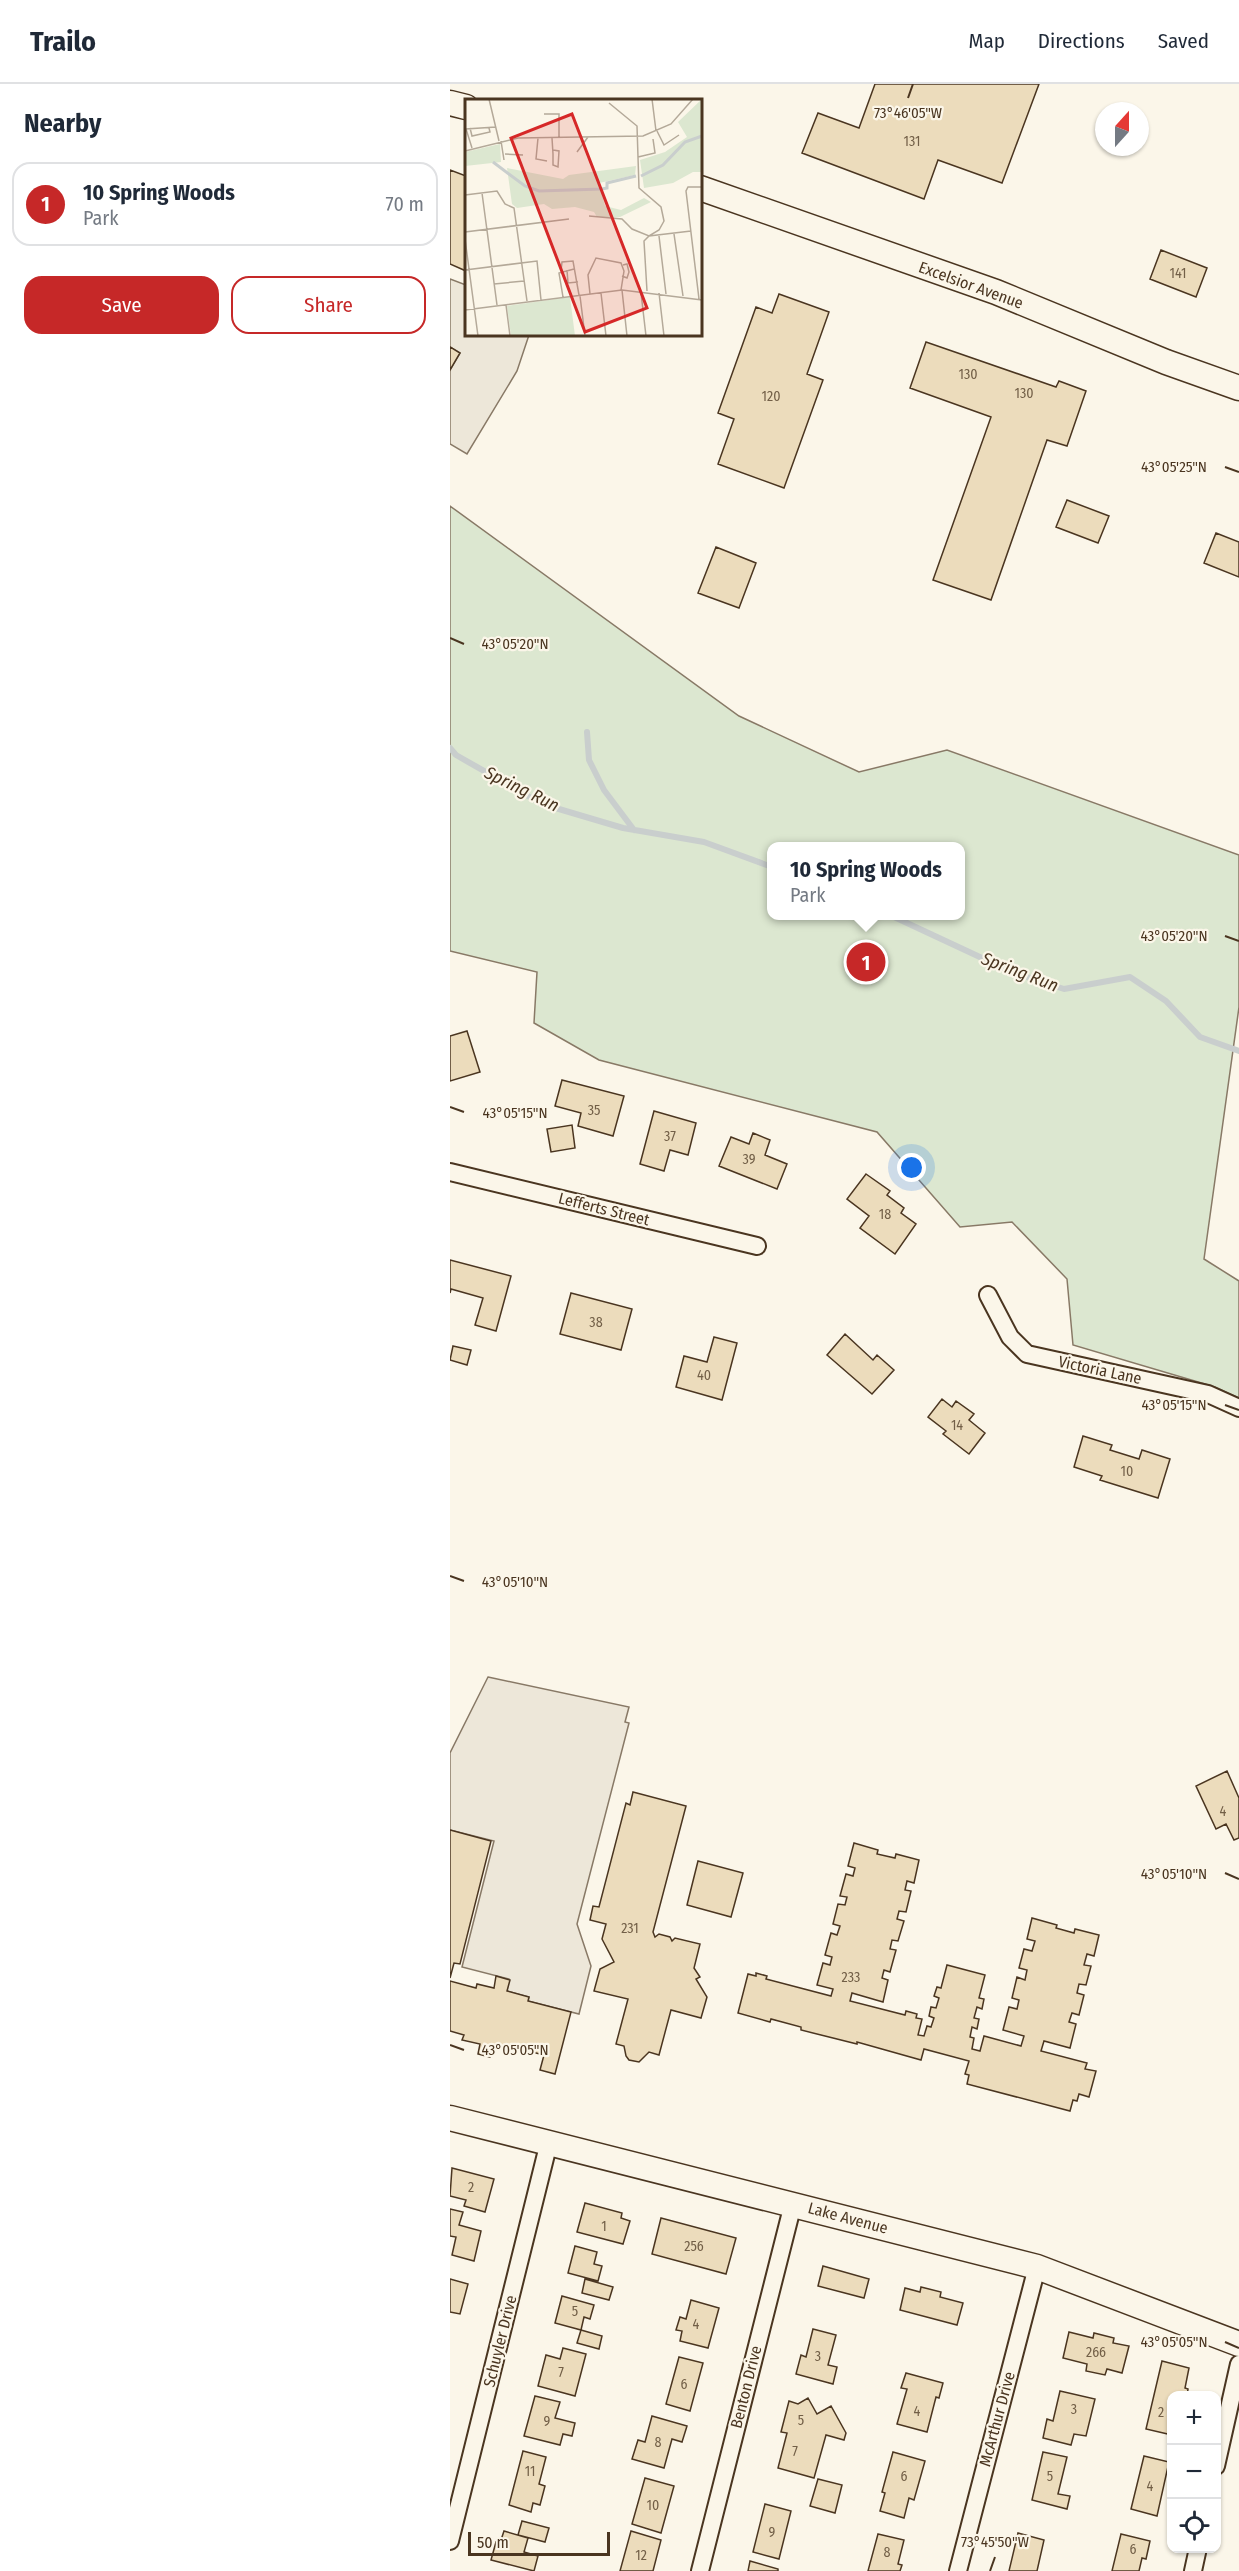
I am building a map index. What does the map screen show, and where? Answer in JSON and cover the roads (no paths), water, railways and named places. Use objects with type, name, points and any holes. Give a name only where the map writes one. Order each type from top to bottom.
[{"type":"main road","points":[[450,103],[465,107]]},
{"type":"main road","name":"Excelsior Avenue","points":[[702,189],[996,292],[1166,362],[1239,388]]},
{"type":"main road","name":"Lake Avenue","points":[[450,2118],[1037,2267],[1239,2344]]},
{"type":"street","name":"Lefferts Street","points":[[450,1172],[757,1246]]},
{"type":"street","name":"Victoria Lane","points":[[988,1295],[1010,1337],[1027,1354],[1208,1394],[1239,1408]]},
{"type":"street","name":"Schuyler Drive","points":[[450,2541],[549,2142]]},
{"type":"street","name":"Benton Drive","points":[[700,2571],[793,2204]]},
{"type":"street","name":"McArthur Drive","points":[[958,2571],[1037,2267]]},
{"type":"street","points":[[1221,2445],[1239,2364]]},
{"type":"street","points":[[1193,2571],[1197,2553]]},
{"type":"waterway","points":[[587,732],[589,760],[604,790],[634,830]]},
{"type":"waterway","name":"Spring Run","points":[[450,748],[456,755],[542,804],[623,828],[704,842],[767,865]]},
{"type":"waterway","name":"Spring Run","points":[[901,920],[1012,972],[1064,989],[1130,977],[1166,1001],[1200,1037],[1239,1051]]},
{"type":"place","name":"10 Spring Woods","points":[[866,962]]}]
